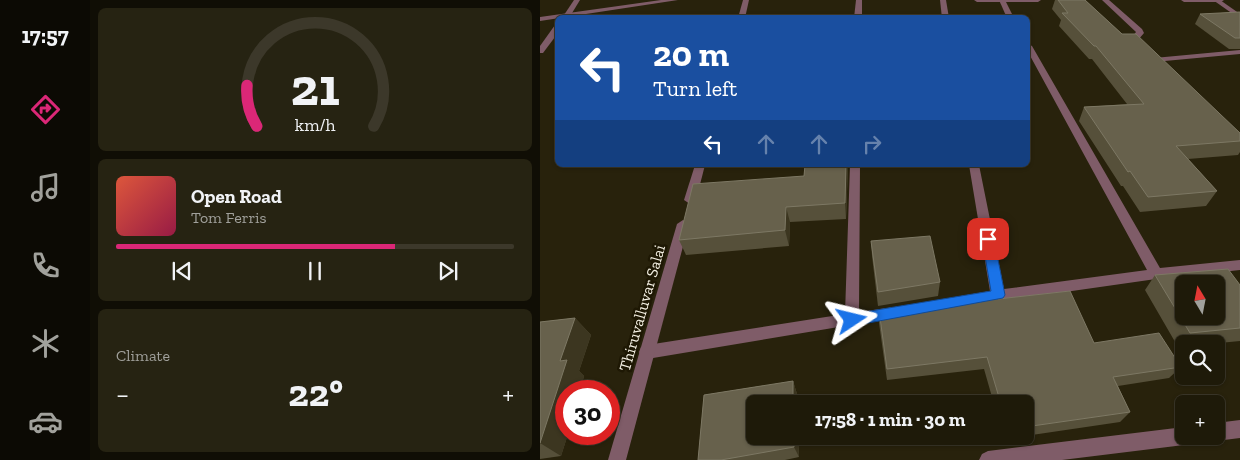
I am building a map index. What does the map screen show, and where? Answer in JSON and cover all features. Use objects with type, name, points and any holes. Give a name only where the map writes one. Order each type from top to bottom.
[{"type":"street","points":[[567,15],[577,0]]},
{"type":"street","points":[[573,15],[675,0]]},
{"type":"street","points":[[742,15],[746,0]]},
{"type":"street","points":[[858,15],[859,0]]},
{"type":"street","points":[[943,0],[946,15]]},
{"type":"street","points":[[977,0],[1038,0]]},
{"type":"street","points":[[1002,0],[1010,15]]},
{"type":"street","points":[[1105,0],[1139,31],[1140,33],[1134,40],[1161,67]]},
{"type":"street","points":[[1184,0],[1221,0]]},
{"type":"street","points":[[1216,0],[1240,17]]},
{"type":"street","points":[[540,19],[555,17]]},
{"type":"street","points":[[540,51],[555,32]]},
{"type":"street","points":[[1030,50],[1156,274]]},
{"type":"street","points":[[1154,60],[1240,52]]},
{"type":"street","name":"Thiruvalluvar Salai","points":[[617,460],[699,167]]},
{"type":"street","points":[[852,320],[855,167]]},
{"type":"street","points":[[974,167],[998,295]]},
{"type":"street","points":[[950,303],[1156,274],[1240,265]]},
{"type":"street","points":[[647,352],[910,310]]},
{"type":"street","points":[[1225,431],[1240,429]]},
{"type":"street","points":[[988,460],[1175,437]]},
{"type":"building","points":[[1058,0],[1085,0],[1122,34],[1136,34],[1240,133],[1240,141],[1176,146],[1217,191],[1148,197],[1130,171],[1128,172],[1084,107],[1144,104],[1096,46],[1062,13],[1068,13]]},
{"type":"building","points":[[1240,12],[1240,38],[1235,38],[1200,14]]},
{"type":"building","points":[[805,167],[846,167],[845,203],[786,207],[785,230],[679,240],[693,184],[804,176]]},
{"type":"building","points":[[930,236],[940,282],[878,292],[871,241]]},
{"type":"building","points":[[1228,269],[1240,285],[1240,328],[1190,333],[1185,325],[1225,325],[1225,275],[1175,275],[1175,308],[1155,275]]},
{"type":"building","points":[[1070,291],[1094,343],[1159,333],[1175,358],[1175,368],[1113,377],[1130,412],[1034,426],[1034,395],[998,395],[987,357],[887,369],[879,310],[943,300],[944,302],[996,296],[998,299]]},
{"type":"building","points":[[575,318],[560,361],[567,360],[560,380],[555,380],[555,397],[540,443],[540,322]]},
{"type":"building","points":[[793,381],[793,395],[746,395],[746,445],[794,445],[794,447],[721,460],[698,460],[704,395]]},
{"type":"route","points":[[852,320],[998,295],[988,239]]}]
